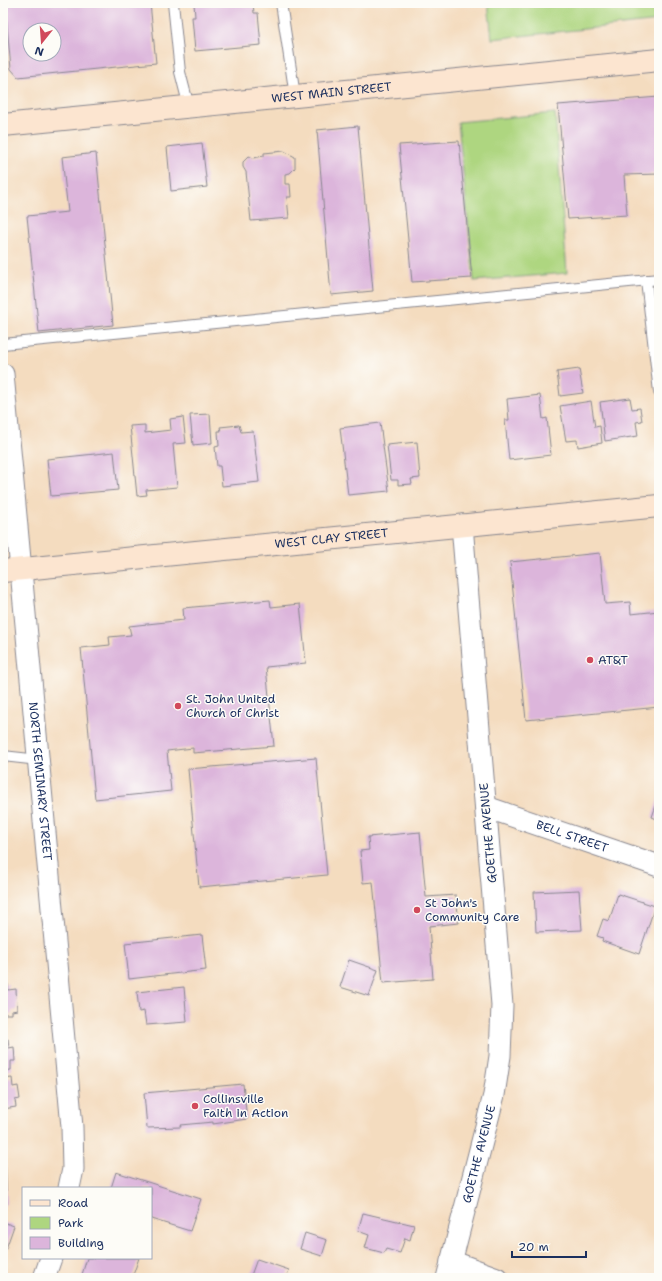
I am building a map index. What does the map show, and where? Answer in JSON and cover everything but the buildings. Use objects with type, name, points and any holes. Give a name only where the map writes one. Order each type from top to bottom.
[{"type":"main road","name":"WEST MAIN STREET","points":[[3,125],[659,60]]},
{"type":"main road","name":"WEST CLAY STREET","points":[[13,571],[659,506]]},
{"type":"street","name":"NORTH SEMINARY STREET","points":[[3,374],[13,571],[39,760],[72,1132],[73,1169],[70,1187]]},
{"type":"street","name":"GOETHE AVENUE","points":[[449,1270],[494,1095],[500,1056],[502,1004],[462,526]]},
{"type":"street","name":"BELL STREET","points":[[486,807],[659,866]]},
{"type":"street","points":[[44,1278],[50,1259]]},
{"type":"street","points":[[449,1270],[497,1278]]},
{"type":"lane","points":[[173,3],[180,72],[189,107]]},
{"type":"lane","points":[[281,3],[295,96]]},
{"type":"lane","points":[[3,344],[659,279]]},
{"type":"lane","points":[[646,280],[659,392]]},
{"type":"lane","points":[[3,756],[39,760]]},
{"type":"green space","points":[[488,3],[659,3],[659,21],[492,39]]},
{"type":"green space","points":[[555,113],[567,273],[474,281],[458,122]]},
{"type":"place","name":"AT&T","points":[[590,660]]},
{"type":"place","name":"St. John United Church of Christ","points":[[178,706]]},
{"type":"place","name":"St John's Community Care","points":[[417,910]]},
{"type":"place","name":"Collinsville Faith in Action","points":[[195,1106]]}]
